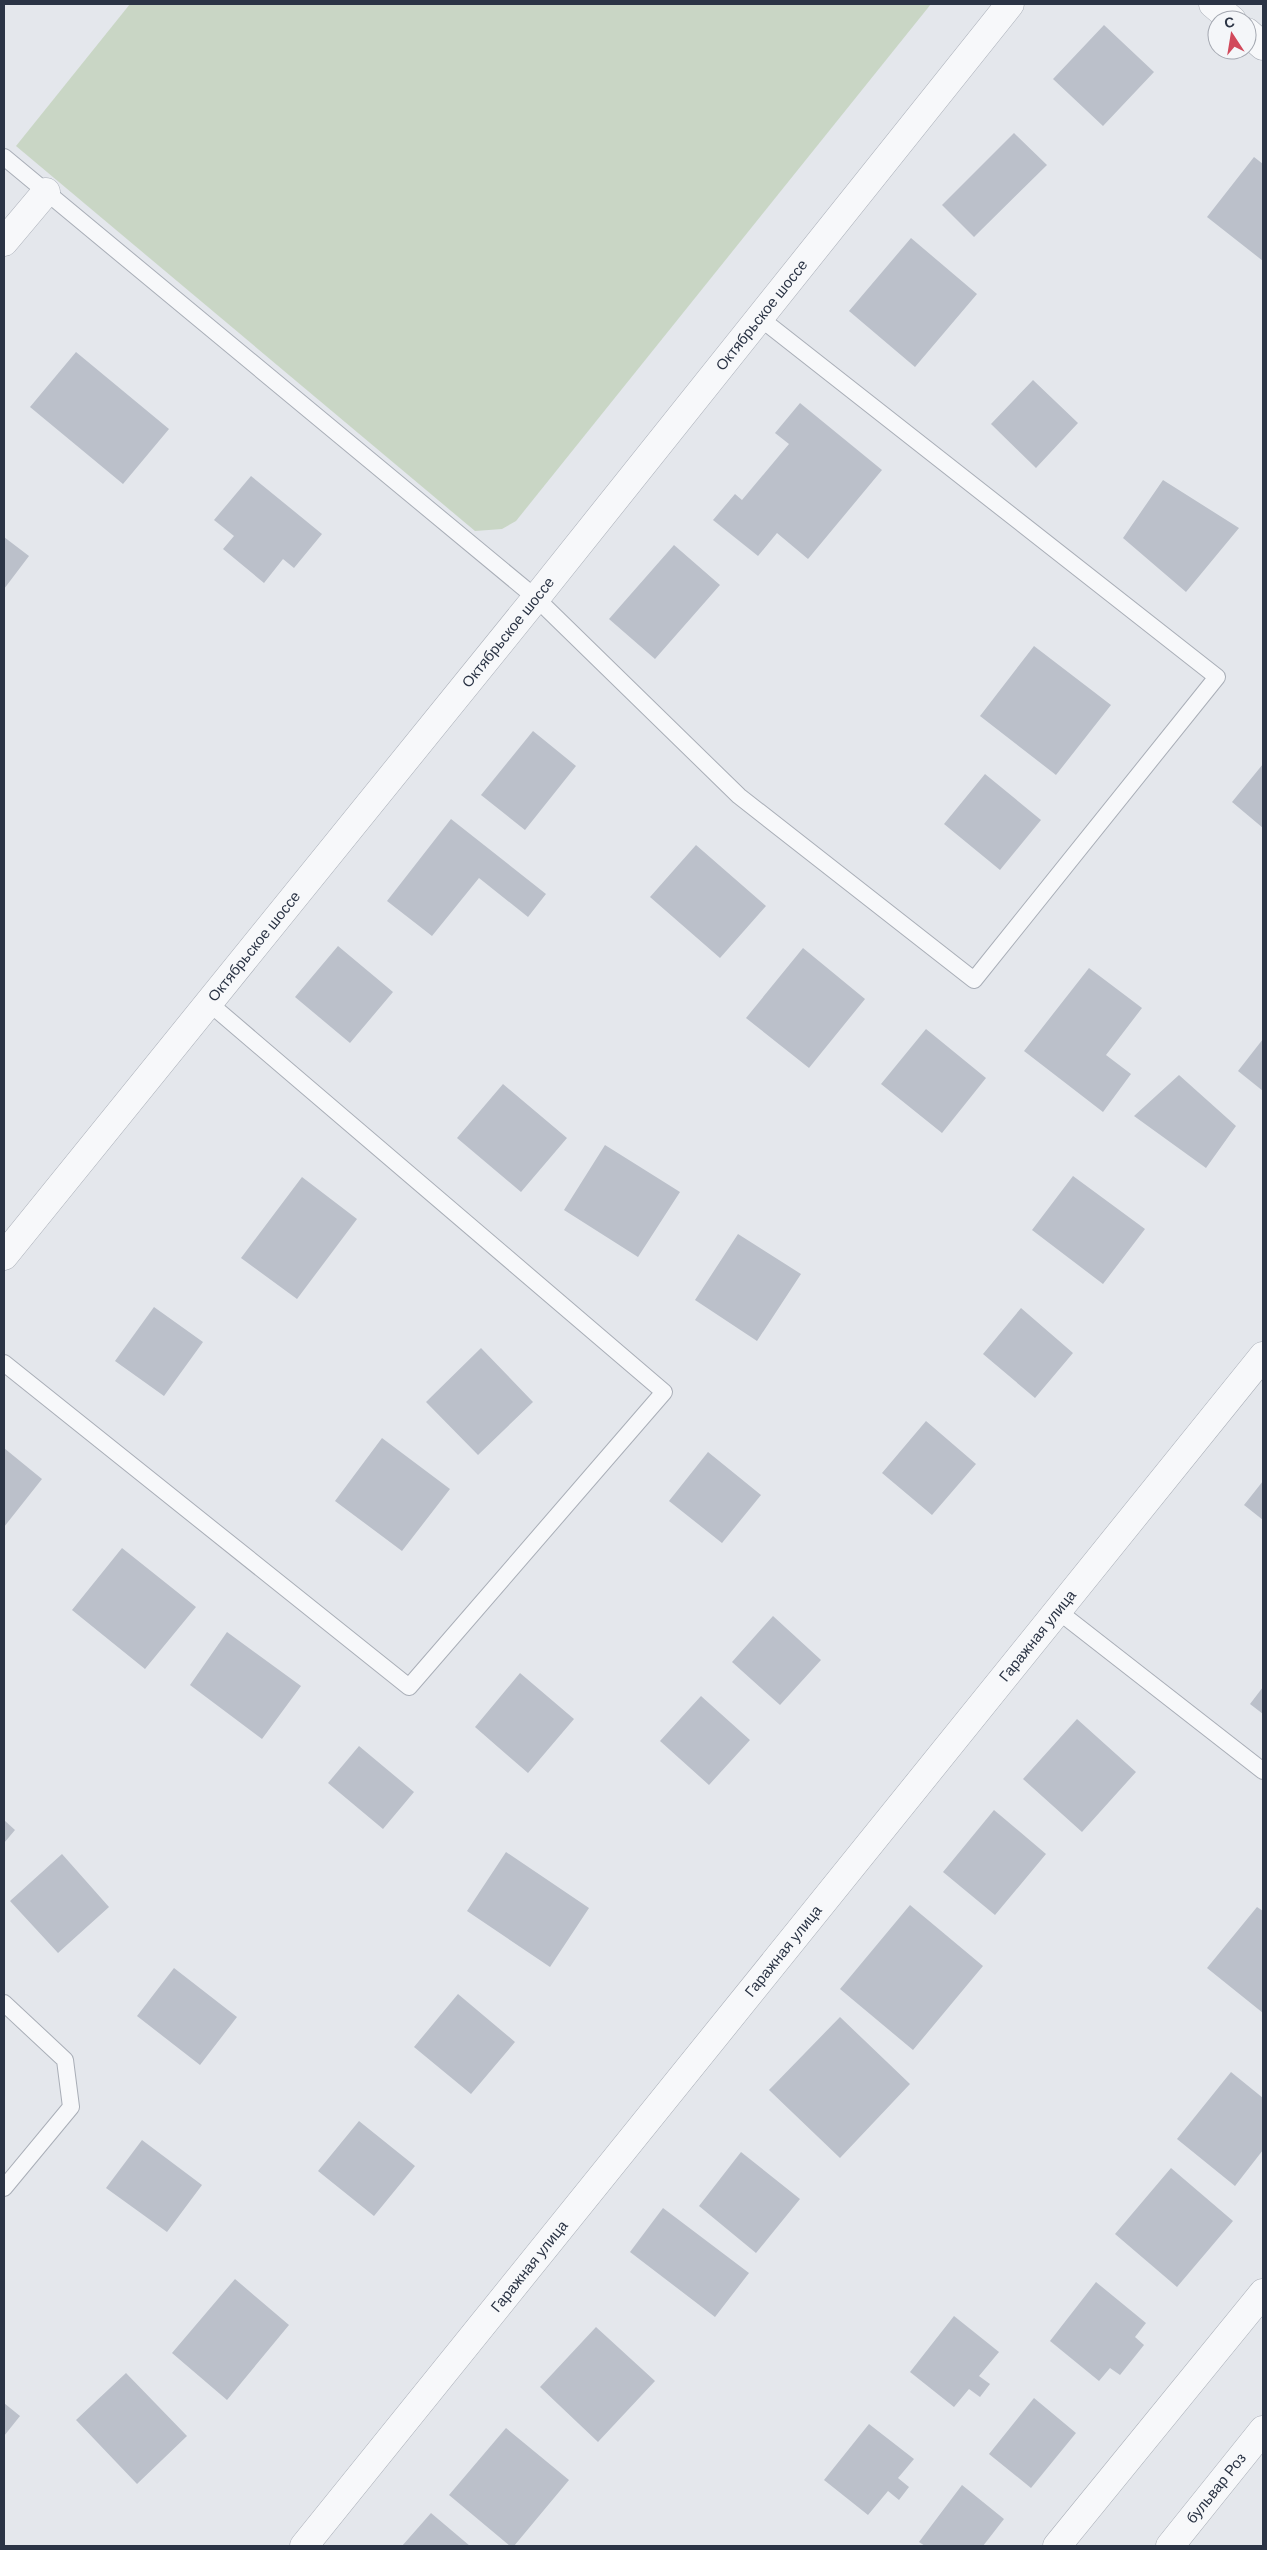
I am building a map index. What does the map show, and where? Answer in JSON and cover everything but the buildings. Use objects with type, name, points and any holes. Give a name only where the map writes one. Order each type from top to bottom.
[{"type":"street","name":"Октябрьское шоссе","points":[[4,1256],[536,598],[1010,4]]},
{"type":"street","points":[[4,242],[46,192]]},
{"type":"street","name":"Гаражная улица","points":[[304,2546],[1263,1356]]},
{"type":"street","points":[[1058,2546],[1263,2293]]},
{"type":"street","name":"бульвар Роз","points":[[1170,2546],[1263,2430]]},
{"type":"lane","points":[[4,157],[536,598],[739,796],[974,980],[1217,677],[760,318]]},
{"type":"lane","points":[[4,1363],[409,1687],[664,1392],[209,1003]]},
{"type":"lane","points":[[1058,1610],[1263,1772]]},
{"type":"lane","points":[[4,2003],[65,2060],[71,2107],[4,2188]]},
{"type":"green space","points":[[130,4],[931,4],[516,521],[502,529],[475,531],[16,146]]}]
